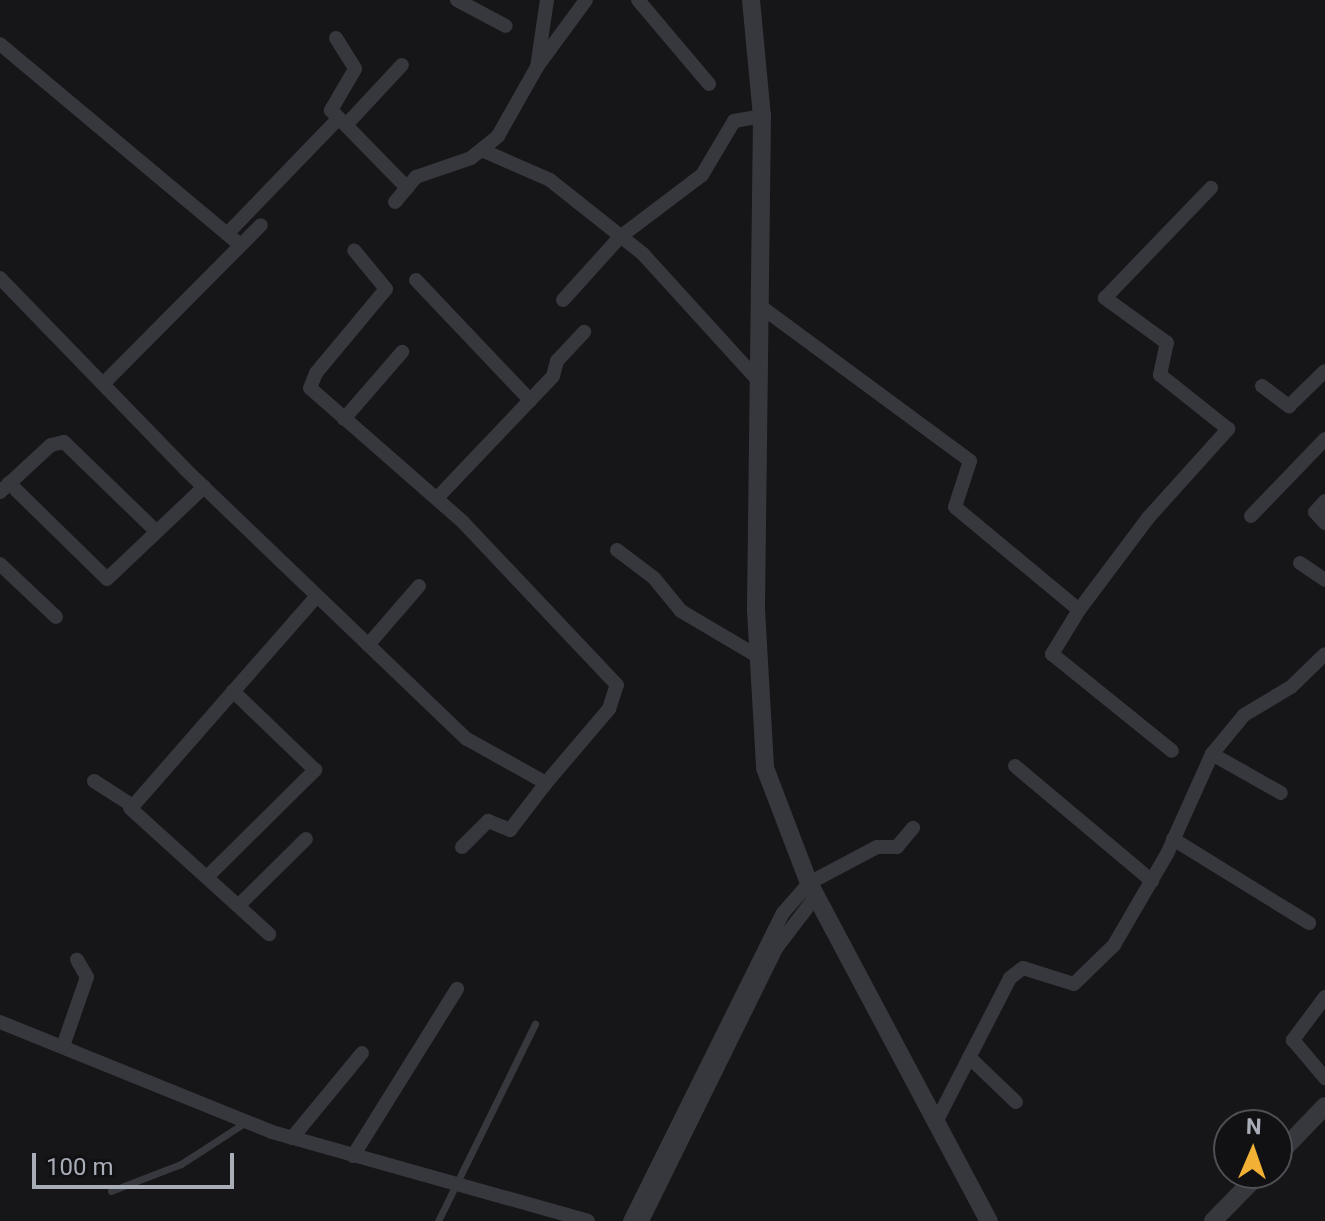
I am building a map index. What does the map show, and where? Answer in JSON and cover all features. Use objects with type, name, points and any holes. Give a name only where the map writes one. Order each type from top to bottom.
[{"type":"street","points":[[457,0],[506,26]]},
{"type":"street","points":[[537,67],[547,0]]},
{"type":"street","points":[[395,202],[427,171],[484,151],[537,67],[586,0]]},
{"type":"street","points":[[638,0],[709,84]]},
{"type":"street","points":[[751,0],[762,116],[760,306],[755,377],[757,656],[765,768],[813,890],[989,1221]]},
{"type":"street","points":[[336,38],[355,66],[331,103],[342,121],[407,188]]},
{"type":"street","points":[[0,44],[240,245]]},
{"type":"street","points":[[227,234],[402,65]]},
{"type":"street","points":[[563,300],[620,237],[696,181],[734,121],[762,116]]},
{"type":"street","points":[[484,151],[550,180],[620,237],[660,271],[755,377]]},
{"type":"street","points":[[1172,751],[1052,654],[1079,610],[1148,518],[1228,429],[1160,375],[1167,343],[1105,298],[1211,188]]},
{"type":"street","points":[[105,382],[261,225]]},
{"type":"street","points":[[354,250],[386,289],[309,385],[437,498],[617,685],[609,709],[510,830],[488,821],[462,847]]},
{"type":"street","points":[[0,278],[105,382],[204,487],[481,751],[546,783]]},
{"type":"street","points":[[416,280],[530,400]]},
{"type":"street","points":[[760,306],[970,461],[972,471],[953,499],[955,507],[1079,610]]},
{"type":"street","points":[[437,498],[530,400],[584,332]]},
{"type":"street","points":[[344,419],[402,352]]},
{"type":"street","points":[[1262,386],[1289,406],[1325,371]]},
{"type":"street","points":[[1251,516],[1325,439]]},
{"type":"street","points":[[156,531],[64,442],[51,445],[5,488],[103,578],[116,574],[156,531],[204,487]]},
{"type":"street","points":[[1325,501],[1315,512],[1325,523]]},
{"type":"street","points":[[617,550],[654,578],[681,611],[757,656]]},
{"type":"street","points":[[1300,563],[1325,580]]},
{"type":"street","points":[[0,564],[56,617]]},
{"type":"street","points":[[368,645],[419,586]]},
{"type":"street","points":[[130,808],[317,596]]},
{"type":"street","points":[[935,1124],[1015,971],[1074,984],[1114,945],[1152,881],[1212,754],[1244,715],[1291,687],[1325,654]]},
{"type":"street","points":[[208,876],[315,770],[233,691]]},
{"type":"street","points":[[1212,754],[1281,793]]},
{"type":"street","points":[[1015,766],[1152,881]]},
{"type":"street","points":[[94,781],[208,876],[269,934]]},
{"type":"street","points":[[642,1221],[774,925],[813,890],[877,847],[897,847],[913,828]]},
{"type":"street","points":[[239,905],[306,839]]},
{"type":"street","points":[[1173,839],[1309,923]]},
{"type":"street","points":[[63,1046],[87,977],[77,960]]},
{"type":"street","points":[[353,1156],[457,989]]},
{"type":"street","points":[[1325,997],[1293,1040],[1325,1078]]},
{"type":"street","points":[[0,1022],[292,1138],[588,1221]]},
{"type":"street","points":[[292,1138],[362,1053]]},
{"type":"street","points":[[969,1057],[1016,1102]]},
{"type":"street","points":[[630,1221],[715,1060]]},
{"type":"street","points":[[1293,1139],[1325,1106]]},
{"type":"street","points":[[1213,1221],[1244,1189]]},
{"type":"lane","points":[[438,1221],[535,1024]]},
{"type":"lane","points":[[111,1191],[181,1164],[246,1122]]}]
